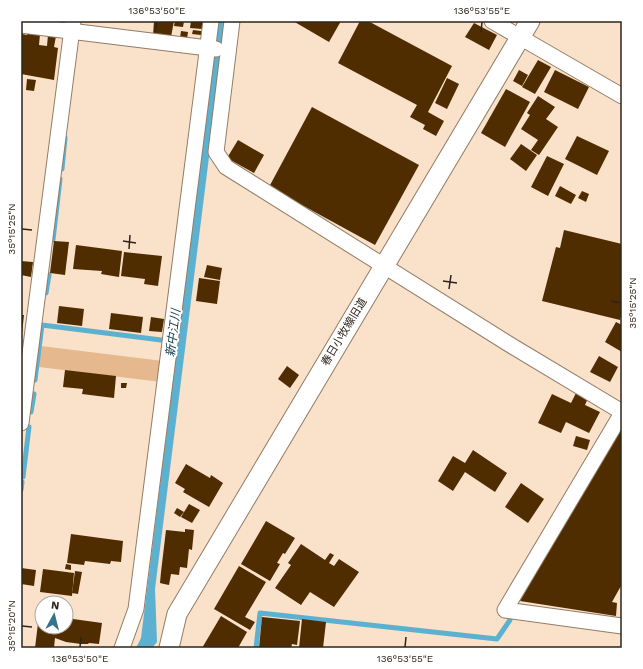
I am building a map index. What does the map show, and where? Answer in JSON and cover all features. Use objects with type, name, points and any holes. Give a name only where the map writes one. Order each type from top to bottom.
[{"type":"street","points":[[211,21],[218,49],[216,152],[226,167],[512,346],[622,412],[505,610],[622,626]]},
{"type":"street","points":[[122,648],[136,609],[218,49],[232,21]]},
{"type":"street","points":[[492,21],[622,96]]},
{"type":"street","name":"春日小牧線旧道","points":[[169,648],[177,614],[530,21]]},
{"type":"street","points":[[21,25],[72,26],[218,49]]},
{"type":"street","points":[[21,423],[72,26]]},
{"type":"shaded area","points":[[41,346],[163,361],[161,382],[39,367]]},
{"type":"water","points":[[218,21],[226,21],[155,589],[157,642],[152,648],[136,648],[141,638]]},
{"type":"building","points":[[154,21],[174,21],[171,37],[153,35]]},
{"type":"building","points":[[175,21],[184,21],[183,27],[174,26]]},
{"type":"building","points":[[191,21],[203,21],[202,29],[190,28]]},
{"type":"building","points":[[293,21],[341,21],[329,42]]},
{"type":"building","points":[[360,21],[368,21],[452,66],[428,112],[444,121],[436,136],[423,129],[425,125],[410,117],[417,105],[338,63]]},
{"type":"building","points":[[474,23],[497,35],[489,50],[465,37]]},
{"type":"building","points":[[193,30],[201,31],[201,35],[192,34]]},
{"type":"building","points":[[181,31],[188,32],[187,39],[180,38]]},
{"type":"building","points":[[27,33],[40,34],[39,45],[47,46],[48,35],[56,36],[54,47],[58,48],[54,80],[21,74],[21,36],[22,34],[27,35]]},
{"type":"building","points":[[538,60],[551,67],[535,94],[522,87]]},
{"type":"building","points":[[519,70],[528,75],[522,86],[513,81]]},
{"type":"building","points":[[555,70],[589,87],[578,109],[544,92]]},
{"type":"building","points":[[447,78],[459,84],[447,109],[435,103]]},
{"type":"building","points":[[27,79],[36,80],[34,91],[26,90]]},
{"type":"building","points":[[506,89],[530,102],[505,147],[481,133]]},
{"type":"building","points":[[538,96],[555,107],[546,119],[558,127],[539,155],[531,150],[538,140],[521,129],[530,115],[527,113]]},
{"type":"building","points":[[312,107],[419,165],[375,245],[269,187]]},
{"type":"building","points":[[577,136],[609,151],[597,175],[565,159]]},
{"type":"building","points":[[238,140],[264,155],[254,173],[227,158]]},
{"type":"building","points":[[521,144],[537,155],[526,171],[510,159]]},
{"type":"building","points":[[547,156],[564,164],[548,196],[531,187]]},
{"type":"building","points":[[560,186],[576,195],[571,204],[555,196]]},
{"type":"building","points":[[582,191],[589,194],[586,202],[578,198]]},
{"type":"building","points":[[564,230],[622,244],[622,312],[620,320],[542,301],[556,247],[560,248]]},
{"type":"building","points":[[54,241],[69,242],[65,275],[50,273]]},
{"type":"building","points":[[76,245],[122,251],[119,277],[101,274],[102,271],[73,269]]},
{"type":"building","points":[[124,252],[162,256],[158,286],[144,284],[145,279],[121,276]]},
{"type":"building","points":[[21,261],[33,262],[31,277],[21,275]]},
{"type":"building","points":[[207,265],[222,268],[220,280],[204,277]]},
{"type":"building","points":[[199,278],[220,281],[217,304],[196,301]]},
{"type":"building","points":[[59,306],[84,309],[82,326],[57,323]]},
{"type":"building","points":[[111,313],[143,317],[141,333],[109,329]]},
{"type":"building","points":[[21,315],[24,315],[22,333],[21,333]]},
{"type":"building","points":[[151,317],[164,319],[162,332],[149,331]]},
{"type":"building","points":[[616,322],[622,325],[622,352],[605,342]]},
{"type":"building","points":[[599,356],[618,367],[610,382],[590,372]]},
{"type":"building","points":[[287,366],[299,375],[290,388],[278,379]]},
{"type":"building","points":[[65,370],[116,376],[114,398],[82,394],[83,389],[63,387]]},
{"type":"building","points":[[121,383],[127,383],[126,388],[121,388]]},
{"type":"building","points":[[577,391],[589,396],[585,405],[600,412],[589,433],[566,422],[561,433],[538,423],[552,394],[571,403]]},
{"type":"building","points":[[622,423],[622,584],[612,602],[617,603],[616,616],[520,601]]},
{"type":"building","points":[[576,436],[590,440],[587,450],[573,446]]},
{"type":"building","points":[[473,450],[507,473],[495,492],[465,472],[453,491],[438,481],[453,456],[465,463]]},
{"type":"building","points":[[186,464],[210,478],[211,475],[223,483],[209,507],[183,492],[185,489],[175,483]]},
{"type":"building","points":[[521,483],[544,499],[528,523],[505,507]]},
{"type":"building","points":[[189,504],[200,510],[192,523],[181,517]]},
{"type":"building","points":[[177,508],[184,512],[180,517],[174,513]]},
{"type":"building","points":[[266,521],[295,538],[285,554],[283,553],[277,563],[280,564],[270,581],[241,564]]},
{"type":"building","points":[[185,529],[194,530],[192,550],[189,549],[187,568],[180,567],[179,575],[171,574],[169,585],[160,583],[166,530],[185,532]]},
{"type":"building","points":[[71,534],[123,541],[121,562],[111,561],[110,564],[85,561],[84,565],[67,563]]},
{"type":"building","points":[[301,544],[325,560],[330,553],[334,555],[329,563],[334,566],[339,559],[359,572],[334,607],[310,592],[301,605],[275,588],[291,565],[288,563]]},
{"type":"building","points":[[66,564],[71,565],[71,570],[65,569]]},
{"type":"building","points":[[239,566],[266,582],[245,617],[255,622],[250,630],[214,609]]},
{"type":"building","points":[[21,568],[36,570],[34,586],[21,584]]},
{"type":"building","points":[[43,569],[74,573],[72,595],[40,592]]},
{"type":"building","points":[[75,571],[82,572],[78,594],[72,593]]},
{"type":"building","points":[[221,616],[247,632],[238,648],[202,648]]},
{"type":"building","points":[[262,617],[300,621],[297,645],[292,644],[291,648],[259,648]]},
{"type":"building","points":[[74,619],[102,623],[99,644],[66,642],[55,638],[54,648],[35,648],[37,635],[74,635]]},
{"type":"building","points":[[302,619],[326,622],[323,648],[299,648]]},
{"type":"waterway","points":[[62,169],[65,138]]},
{"type":"waterway","points":[[53,240],[60,179]]},
{"type":"waterway","points":[[46,293],[49,275]]},
{"type":"waterway","name":"新中江川","points":[[35,380],[42,325],[161,340]]},
{"type":"waterway","points":[[31,412],[34,394]]},
{"type":"waterway","points":[[23,477],[29,427]]},
{"type":"waterway","points":[[21,490],[22,482]]},
{"type":"waterway","points":[[256,648],[260,613],[497,639],[510,620]]}]
